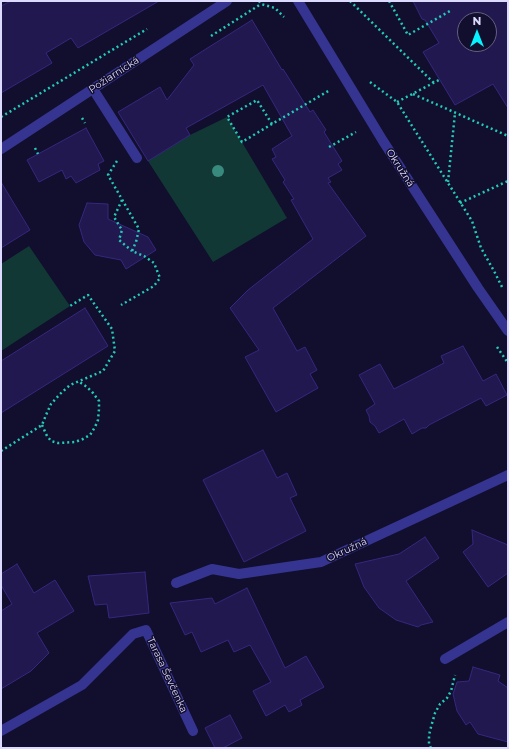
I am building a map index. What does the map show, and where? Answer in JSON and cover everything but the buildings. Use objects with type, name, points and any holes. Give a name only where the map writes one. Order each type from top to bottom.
[{"type":"street","name":"Požiarnická","points":[[1,149],[227,1]]},
{"type":"street","name":"Okružná","points":[[298,1],[383,141],[478,288],[508,331]]},
{"type":"street","points":[[93,89],[137,158]]},
{"type":"street","name":"Okružná","points":[[176,583],[212,569],[239,574],[321,562],[508,475]]},
{"type":"street","points":[[445,659],[508,622]]},
{"type":"street","name":"Tarasa Ševčenka","points":[[1,731],[82,686],[133,634],[146,630],[193,731]]},
{"type":"path","points":[[350,1],[434,83]]},
{"type":"path","points":[[389,1],[408,35],[450,11]]},
{"type":"path","points":[[1,117],[147,29]]},
{"type":"path","points":[[366,79],[397,102],[472,221],[481,248],[504,292]]},
{"type":"path","points":[[397,102],[439,80]]},
{"type":"path","points":[[272,124],[257,100],[227,117],[242,142],[330,90]]},
{"type":"path","points":[[413,94],[508,136]]},
{"type":"path","points":[[448,182],[455,113]]},
{"type":"path","points":[[82,118],[85,123]]},
{"type":"path","points":[[329,147],[356,132]]},
{"type":"path","points":[[34,148],[38,154]]},
{"type":"path","points":[[120,157],[108,175],[139,229],[136,242],[132,250]]},
{"type":"path","points":[[460,202],[508,181]]},
{"type":"path","points":[[121,305],[154,286],[160,278],[154,263],[118,240],[122,230],[114,217],[122,200]]},
{"type":"path","points":[[1,451],[42,424],[51,404],[70,385],[103,371],[115,351],[112,329],[88,295],[70,306]]},
{"type":"path","points":[[42,424],[51,441],[58,443],[75,442],[90,435],[98,420],[99,401],[94,393],[78,381]]},
{"type":"path","points":[[431,748],[429,744],[429,735],[431,727],[440,704],[447,698],[451,691],[454,681],[458,651]]},
{"type":"green space","points":[[227,117],[287,218],[213,262],[148,161],[190,135]]},
{"type":"green space","points":[[29,246],[70,306],[1,351],[1,264]]}]
